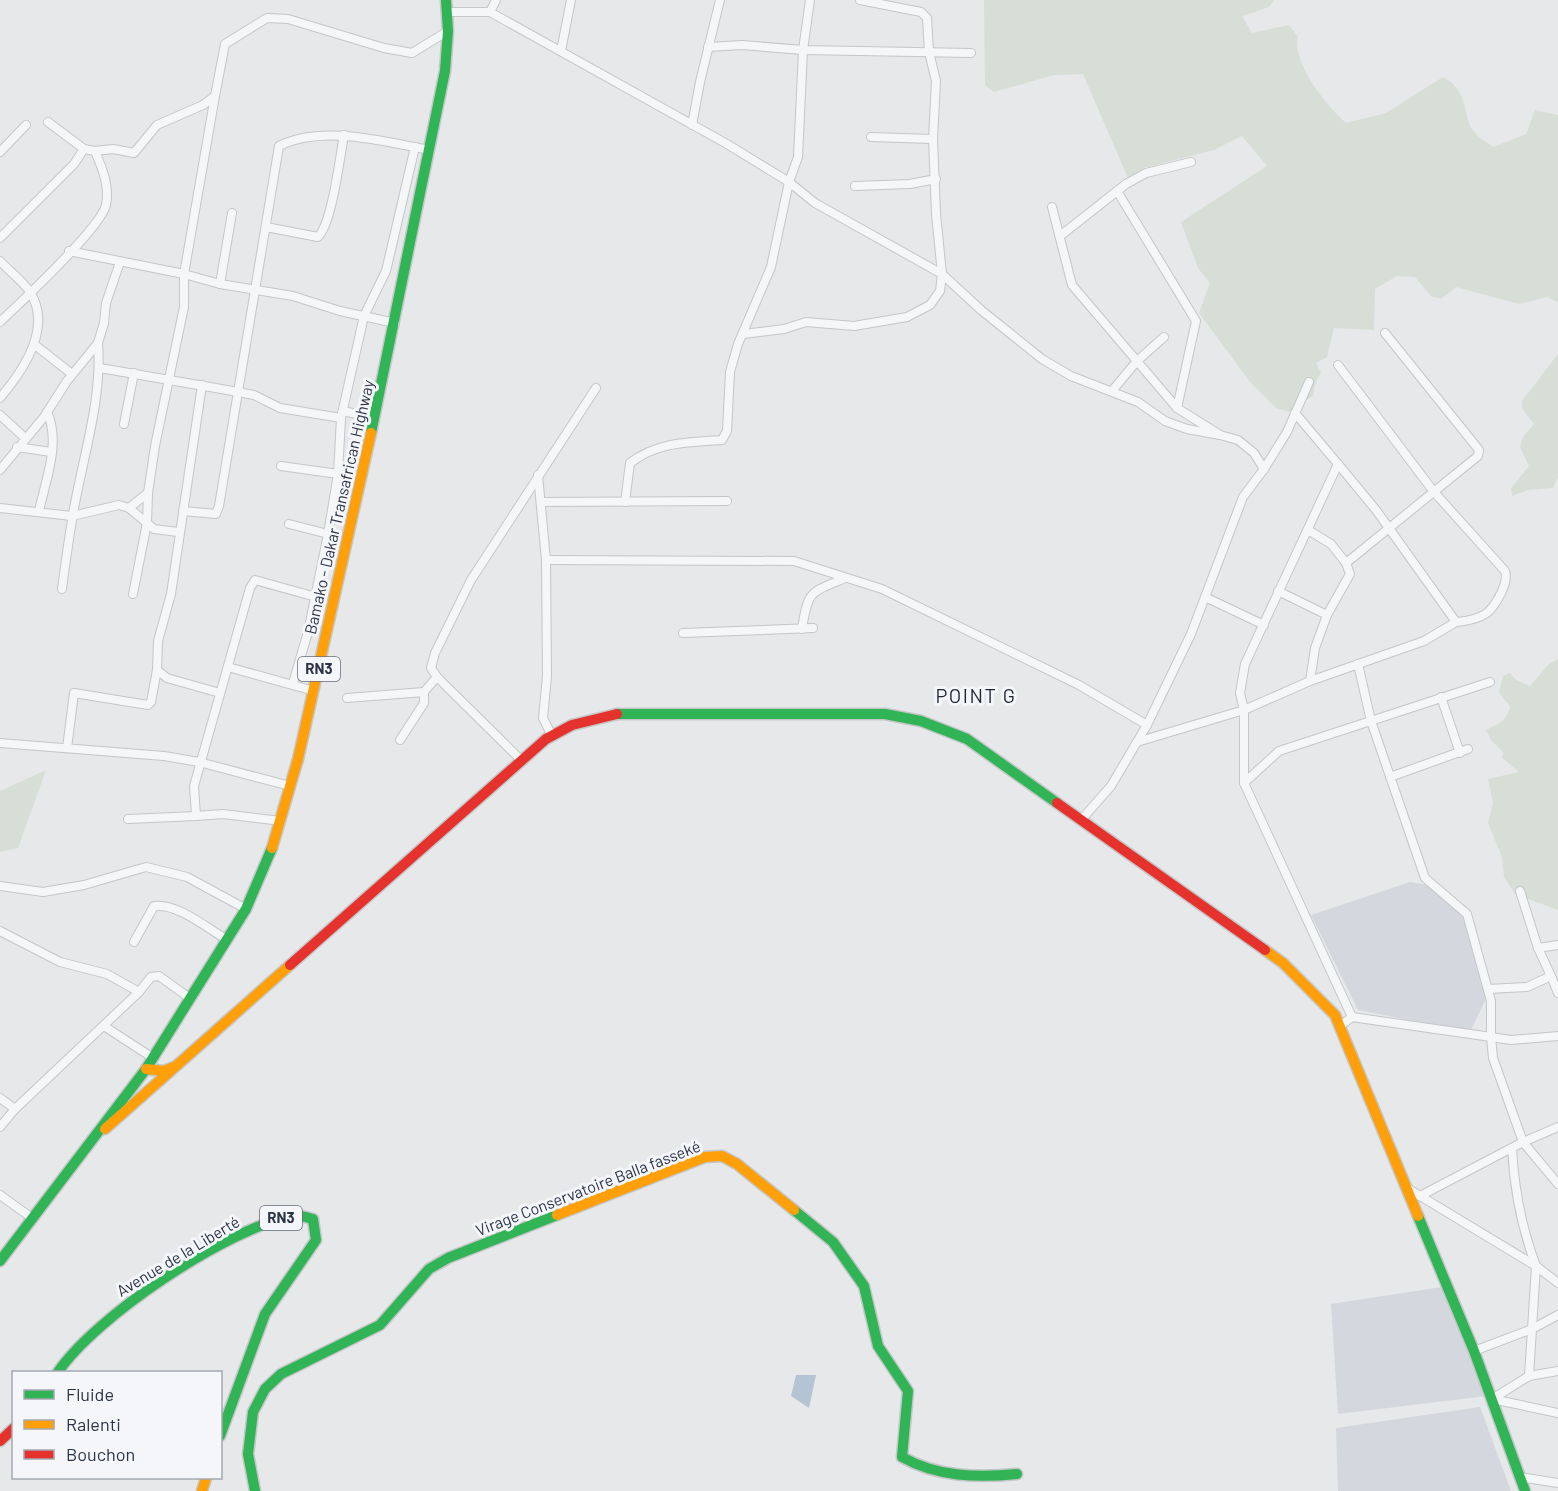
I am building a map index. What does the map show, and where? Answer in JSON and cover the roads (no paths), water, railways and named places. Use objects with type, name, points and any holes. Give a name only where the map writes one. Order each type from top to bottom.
[{"type":"main road","name":"Bamako - Dakar Transafrican Highway","points":[[0,1262],[98,1135],[153,1059],[246,909],[270,857],[314,691],[395,323],[445,71],[448,31],[446,0]]},
{"type":"main road","points":[[98,1135],[187,1059],[521,760],[552,736],[572,725],[617,714],[747,712],[885,714],[921,721],[967,739],[1082,819],[1283,963],[1335,1015],[1474,1351],[1526,1491]]},
{"type":"main road","points":[[146,1069],[164,1071],[187,1059]]},
{"type":"main road","name":"Virage Conservatoire Balla fasseké","points":[[255,1491],[248,1454],[253,1412],[265,1389],[281,1374],[380,1325],[429,1269],[448,1258],[705,1157],[722,1156],[737,1164],[834,1242],[864,1286],[878,1346],[908,1391],[902,1457],[916,1467],[991,1477],[1017,1474]]},
{"type":"main road","name":"Avenue de la Liberté","points":[[59,1371],[83,1340],[104,1322],[167,1277],[257,1226],[287,1216],[300,1214],[310,1217],[317,1226],[316,1240],[265,1314],[222,1431]]},
{"type":"main road","points":[[0,1441],[12,1430]]},
{"type":"street","points":[[490,12],[496,0]]},
{"type":"street","points":[[561,51],[571,0]]},
{"type":"street","points":[[692,125],[720,0]]},
{"type":"street","points":[[625,502],[630,463],[645,452],[667,445],[722,440],[727,431],[730,372],[771,267],[789,182],[798,157],[803,50],[810,0]]},
{"type":"street","points":[[743,334],[806,322],[854,326],[907,317],[930,305],[940,291],[942,274],[936,214],[933,139],[936,81],[929,52],[924,13],[860,0]]},
{"type":"street","points":[[448,12],[490,12],[561,51],[789,182],[815,203],[942,274],[981,310],[1042,359],[1071,376],[1138,402],[1165,421],[1187,429],[1238,440],[1254,453],[1264,469]]},
{"type":"street","points":[[133,594],[147,524],[148,493],[184,307],[184,274],[225,44],[267,18],[288,19],[384,48],[412,52],[448,31]]},
{"type":"street","points":[[708,47],[742,45],[803,50],[971,52]]},
{"type":"street","points":[[48,122],[84,149],[95,151],[113,149],[134,153],[157,125],[203,105],[215,96]]},
{"type":"street","points":[[0,152],[26,125]]},
{"type":"street","points":[[183,511],[216,514],[256,289],[276,151],[279,146],[290,140],[344,135],[430,150]]},
{"type":"street","points":[[266,227],[318,237],[322,233],[331,203],[344,135]]},
{"type":"street","points":[[871,137],[933,139]]},
{"type":"street","points":[[293,683],[316,597],[338,474],[342,415],[364,316],[386,271],[415,147]]},
{"type":"street","points":[[0,238],[74,164],[84,149]]},
{"type":"street","points":[[0,322],[94,226],[106,205],[105,172],[95,151]]},
{"type":"street","points":[[1060,236],[1118,191],[1146,173],[1191,162]]},
{"type":"street","points":[[855,186],[910,184],[936,179]]},
{"type":"street","points":[[1118,191],[1196,321],[1176,408]]},
{"type":"street","points":[[1053,207],[1072,285],[1176,408],[1220,435]]},
{"type":"street","points":[[220,284],[232,213]]},
{"type":"street","points":[[69,251],[184,274],[220,284],[256,289],[395,323]]},
{"type":"street","points":[[0,261],[31,292],[38,318],[35,345],[13,383],[0,398]]},
{"type":"street","points":[[62,589],[72,516],[100,368],[98,343],[104,323],[106,303],[120,262]]},
{"type":"street","points":[[1346,563],[1478,456],[1479,450],[1385,333]]},
{"type":"street","points":[[1113,391],[1137,361],[1164,337]]},
{"type":"street","points":[[0,470],[98,343]]},
{"type":"street","points":[[35,345],[72,374]]},
{"type":"street","points":[[1137,742],[1244,710],[1310,681],[1424,641],[1456,622],[1473,620],[1489,612],[1507,577],[1434,492],[1338,365]]},
{"type":"street","points":[[100,368],[237,392],[254,396],[280,408],[374,418]]},
{"type":"street","points":[[124,424],[134,373]]},
{"type":"street","points":[[1082,819],[1111,786],[1147,725],[1191,634],[1243,497],[1264,469],[1295,413],[1309,382]]},
{"type":"street","points":[[67,748],[74,693],[148,705],[151,702],[158,670],[158,641],[171,594],[178,532],[202,385]]},
{"type":"street","points":[[521,760],[437,678],[431,668],[435,653],[466,591],[538,475],[596,388]]},
{"type":"street","points":[[39,511],[54,427],[47,412]]},
{"type":"street","points":[[1295,413],[1389,529],[1456,622]]},
{"type":"street","points":[[0,415],[25,438]]},
{"type":"street","points":[[17,447],[51,452]]},
{"type":"street","points":[[1338,464],[1245,664],[1240,693],[1244,710],[1244,783],[1352,1017]]},
{"type":"street","points":[[281,466],[338,474]]},
{"type":"street","points":[[538,475],[546,560],[547,676],[543,718],[552,736]]},
{"type":"street","points":[[129,508],[148,493]]},
{"type":"street","points":[[542,502],[727,501]]},
{"type":"street","points":[[0,508],[72,516],[120,505],[129,508],[154,529],[178,532]]},
{"type":"street","points":[[289,525],[328,534]]},
{"type":"street","points":[[1308,530],[1331,544],[1346,563],[1350,574],[1327,615],[1316,648],[1310,681]]},
{"type":"street","points":[[546,560],[794,561],[882,590],[1079,685],[1147,725]]},
{"type":"street","points":[[802,629],[808,598],[813,592],[845,578]]},
{"type":"street","points":[[196,816],[194,786],[199,762],[250,588],[255,580],[316,597]]},
{"type":"street","points":[[1278,591],[1327,615]]},
{"type":"street","points":[[1204,597],[1264,625]]},
{"type":"street","points":[[683,633],[813,628]]},
{"type":"street","points":[[1358,664],[1371,721],[1425,878],[1467,914],[1488,989],[1493,1058],[1523,1142],[1558,1184]]},
{"type":"street","points":[[228,667],[293,683],[314,691]]},
{"type":"street","points":[[158,670],[166,678],[220,693]]},
{"type":"street","points":[[400,740],[421,709],[424,692],[437,678]]},
{"type":"street","points":[[1244,783],[1279,751],[1490,682]]},
{"type":"street","points":[[348,698],[424,692]]},
{"type":"street","points":[[1390,777],[1464,751],[1441,697]]},
{"type":"street","points":[[0,743],[199,762],[290,786]]},
{"type":"street","points":[[128,819],[223,814],[281,821]]},
{"type":"street","points":[[0,886],[43,892],[84,885],[146,867],[187,877],[246,909]]},
{"type":"street","points":[[1520,891],[1538,948],[1558,993]]},
{"type":"street","points":[[134,942],[154,906],[158,905],[177,911],[226,939]]},
{"type":"street","points":[[0,931],[60,962],[107,974],[139,992]]},
{"type":"street","points":[[1538,948],[1558,945]]},
{"type":"street","points":[[0,1127],[15,1109],[155,975],[191,999]]},
{"type":"street","points":[[1488,989],[1527,987],[1551,976]]},
{"type":"street","points":[[1340,1026],[1352,1017],[1511,1040],[1558,1036]]},
{"type":"street","points":[[104,1026],[153,1059]]},
{"type":"street","points":[[0,1098],[15,1109]]},
{"type":"street","points":[[0,1106],[15,1109]]},
{"type":"street","points":[[1420,1196],[1523,1142],[1558,1127]]},
{"type":"street","points":[[1512,1148],[1513,1177],[1530,1250],[1536,1266],[1530,1376]]},
{"type":"street","points":[[1405,1187],[1536,1266],[1558,1282]]},
{"type":"street","points":[[0,1195],[32,1218]]},
{"type":"street","points":[[1474,1351],[1532,1329],[1558,1315]]},
{"type":"street","points":[[1492,1399],[1530,1376],[1558,1371]]},
{"type":"street","points":[[1492,1399],[1558,1413]]},
{"type":"street","points":[[1520,1477],[1558,1482]]},
{"type":"water","points":[[796,1375],[816,1375],[809,1408],[791,1396]]},
{"type":"district","name":"POINT G","points":[[976,696]]}]
